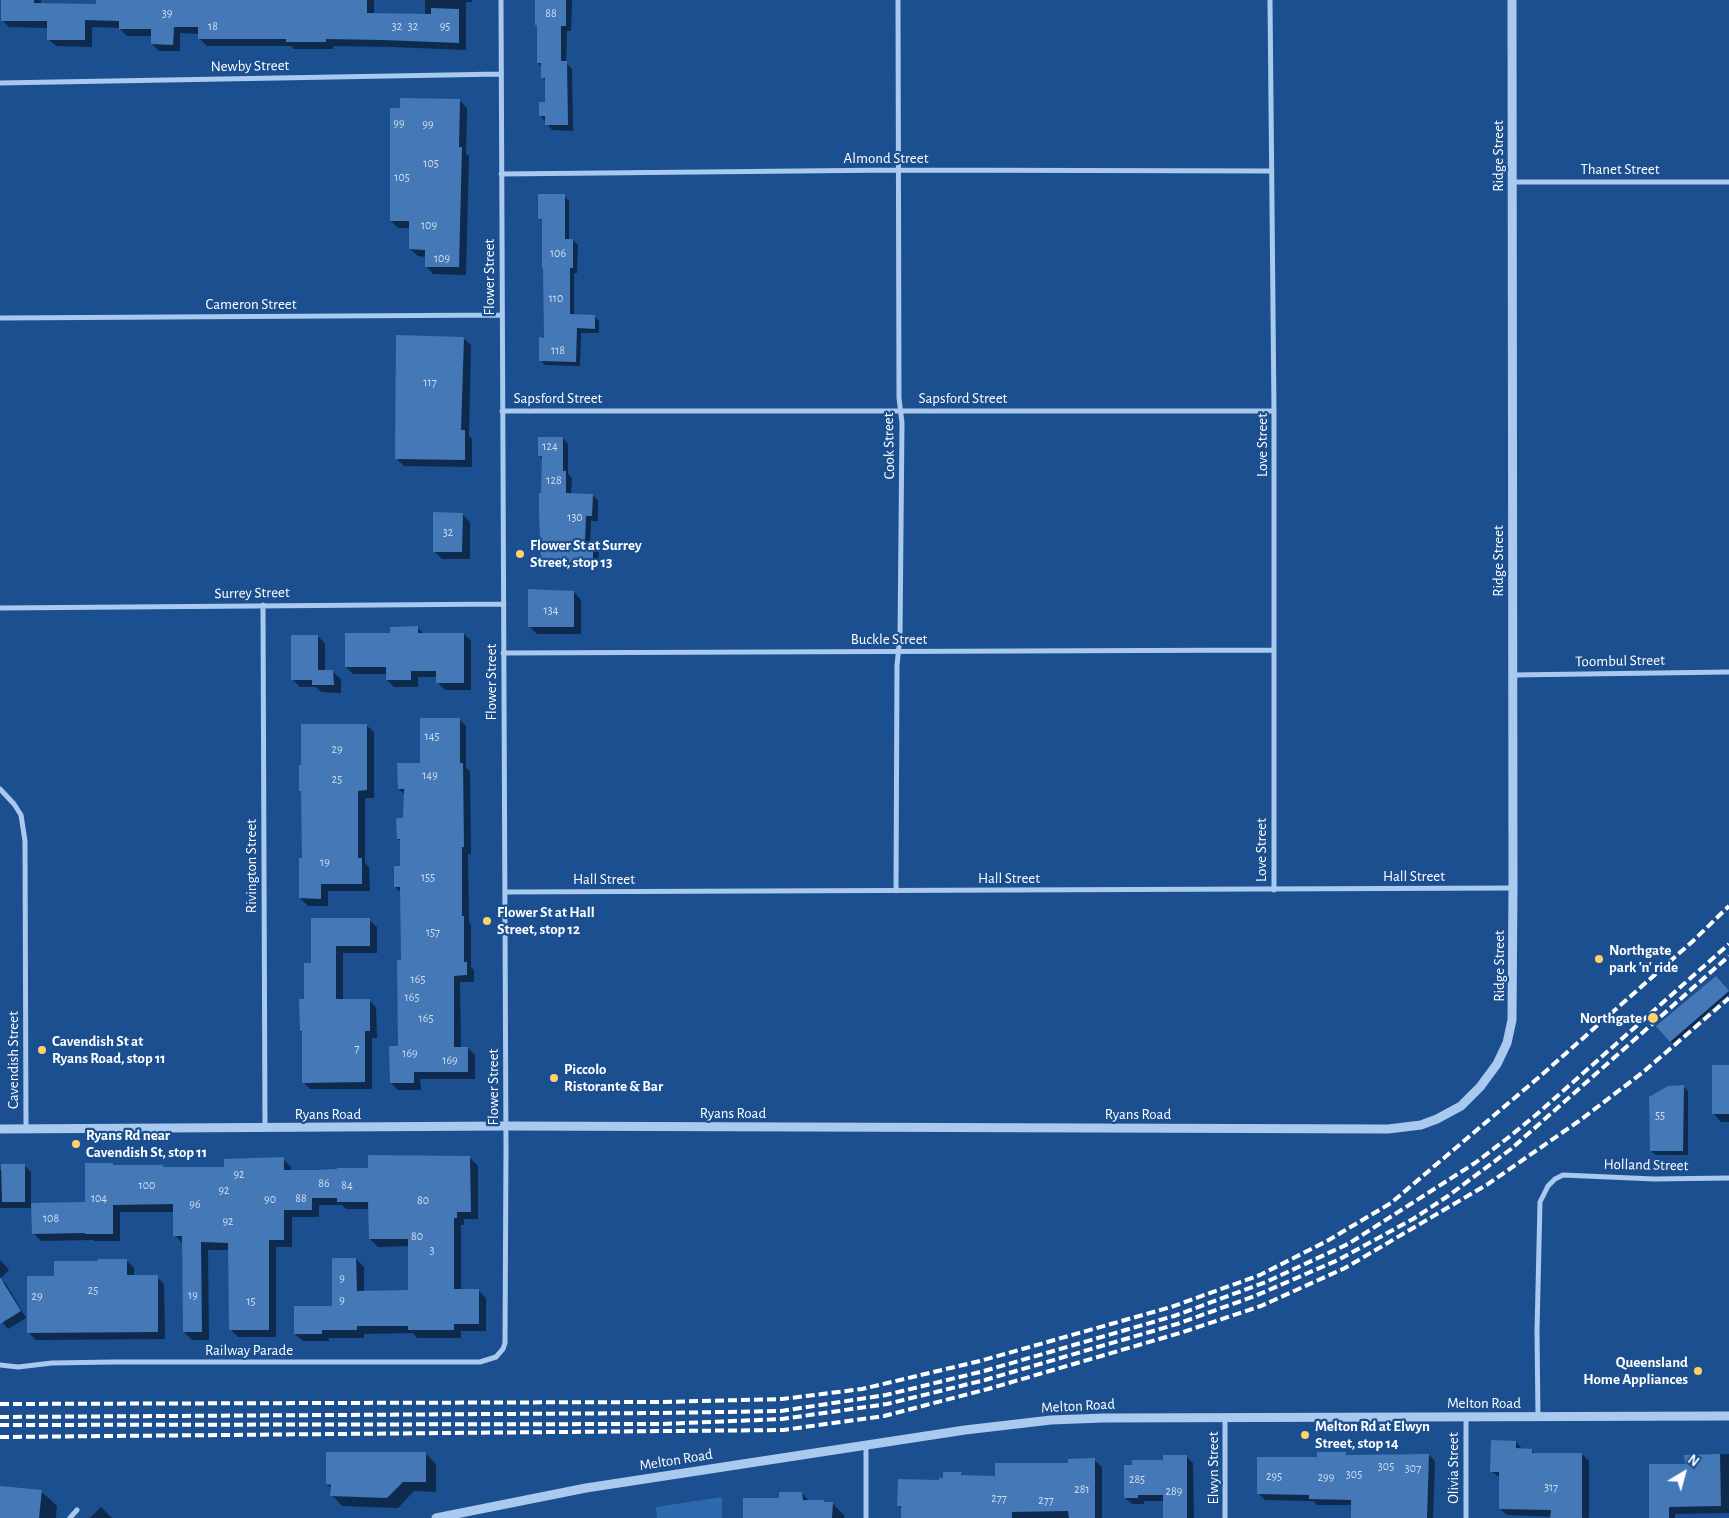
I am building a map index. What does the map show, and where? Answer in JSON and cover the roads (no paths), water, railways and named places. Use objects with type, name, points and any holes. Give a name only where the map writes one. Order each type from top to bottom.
[{"type":"street","name":"Cook Street","points":[[896,891],[902,423],[899,388],[898,0]]},
{"type":"street","name":"Love Street","points":[[1270,0],[1274,411],[1274,890]]},
{"type":"street","name":"Ridge Street","points":[[1461,1106],[1490,1075],[1502,1054],[1510,1032],[1513,994],[1512,0]]},
{"type":"street","name":"Flower Street","points":[[496,1357],[505,1344],[506,1126],[500,1]]},
{"type":"street","name":"Newby Street","points":[[0,83],[501,74]]},
{"type":"street","name":"Almond Street","points":[[501,174],[898,170],[1272,171]]},
{"type":"street","name":"Thanet Street","points":[[1512,182],[1729,182]]},
{"type":"street","name":"Cameron Street","points":[[0,318],[502,315]]},
{"type":"street","name":"Sapsford Street","points":[[502,411],[1274,411]]},
{"type":"street","name":"Surrey Street","points":[[0,608],[504,604]]},
{"type":"street","name":"Rivington Street","points":[[263,605],[265,1128]]},
{"type":"street","name":"Buckle Street","points":[[504,653],[1274,650]]},
{"type":"street","name":"Toombul Street","points":[[1512,675],[1729,672]]},
{"type":"street","name":"Cavendish Street","points":[[0,789],[21,815],[24,835],[26,1128]]},
{"type":"street","name":"Hall Street","points":[[505,892],[1514,888]]},
{"type":"street","name":"Ryans Road","points":[[0,1129],[506,1126],[1388,1129],[1421,1125],[1461,1106]]},
{"type":"street","name":"Holland Street","points":[[1538,1417],[1536,1331],[1540,1202],[1553,1181],[1563,1175],[1654,1179],[1729,1178]]},
{"type":"street","name":"Railway Parade","points":[[0,1365],[18,1367],[52,1363],[114,1362],[480,1362],[496,1357]]},
{"type":"street","name":"Melton Road","points":[[436,1518],[586,1488],[965,1430],[1051,1420],[1103,1418],[1729,1416]]},
{"type":"street","name":"Olivia Street","points":[[1466,1417],[1466,1518]]},
{"type":"street","name":"Elwyn Street","points":[[1225,1418],[1225,1518]]},
{"type":"street","points":[[866,1446],[866,1518]]},
{"type":"street","points":[[70,1518],[77,1510]]},
{"type":"railway","points":[[0,1404],[663,1402],[782,1399],[862,1389],[980,1361],[1171,1307],[1260,1275],[1327,1241],[1391,1203],[1538,1078],[1693,941],[1729,906]]},
{"type":"railway","points":[[0,1417],[781,1411],[886,1395],[984,1371],[1174,1316],[1266,1282],[1348,1244],[1475,1163],[1509,1137],[1729,944]]},
{"type":"railway","points":[[0,1425],[661,1424],[782,1419],[887,1404],[985,1380],[1177,1324],[1255,1296],[1338,1260],[1413,1219],[1448,1196],[1511,1149],[1729,956]]},
{"type":"railway","points":[[0,1437],[783,1430],[884,1416],[988,1389],[1180,1333],[1261,1306],[1345,1268],[1488,1184],[1579,1121],[1642,1073],[1729,998]]},
{"type":"place","name":"Flower St at Surrey Street, stop 13","points":[[520,554]]},
{"type":"place","name":"Flower St at Hall Street, stop 12","points":[[487,921]]},
{"type":"place","name":"Northgate park 'n' ride","points":[[1599,959]]},
{"type":"place","name":"Northgate","points":[[1653,1018]]},
{"type":"place","name":"Cavendish St at Ryans Road, stop 11","points":[[42,1050]]},
{"type":"place","name":"Piccolo Ristorante & Bar","points":[[554,1078]]},
{"type":"place","name":"Ryans Rd near Cavendish St, stop 11","points":[[76,1144]]},
{"type":"place","name":"Queensland Home Appliances","points":[[1698,1371]]},
{"type":"place","name":"Melton Rd at Elwyn Street, stop 14","points":[[1305,1435]]}]
